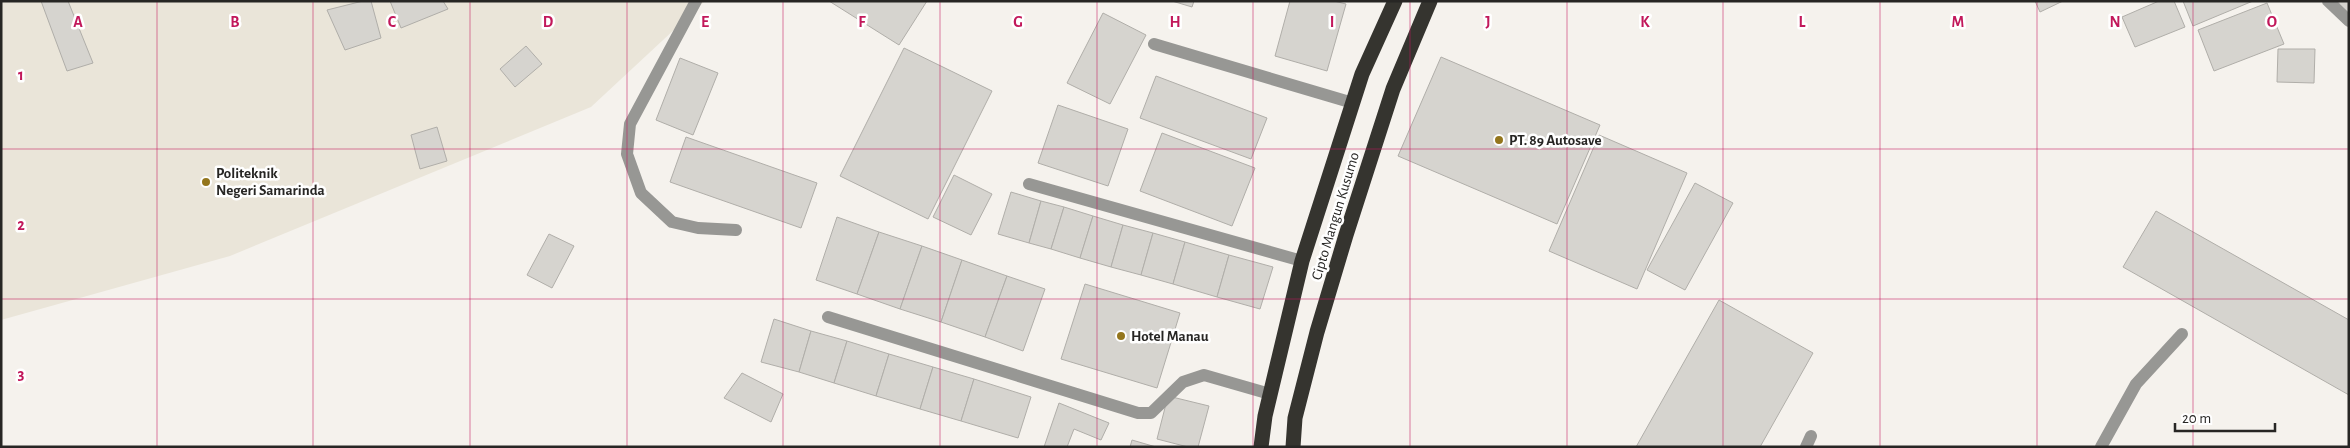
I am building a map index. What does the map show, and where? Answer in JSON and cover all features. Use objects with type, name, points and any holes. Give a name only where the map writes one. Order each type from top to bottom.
[{"type":"highway","name":"Cipto Mangun Kusumo","points":[[1261,447],[1270,394],[1302,260],[1362,74],[1395,1]]},
{"type":"highway","name":"Cipto Mangun Kusumo","points":[[1292,447],[1295,418],[1317,332],[1346,234],[1393,89],[1430,1]]},
{"type":"street","points":[[696,1],[630,124],[627,154],[641,193],[672,222],[698,228],[736,230]]},
{"type":"street","points":[[2328,1],[2349,21]]},
{"type":"street","points":[[1154,44],[1353,103]]},
{"type":"street","points":[[1029,184],[1302,260]]},
{"type":"street","points":[[828,317],[1138,413],[1151,413],[1183,382],[1204,375],[1270,394]]},
{"type":"street","points":[[2101,447],[2136,384],[2182,334]]},
{"type":"shaded area","name":"Politeknik Negeri Samarinda","points":[[1,1],[705,1],[591,107],[230,256],[1,320]]},
{"type":"building","points":[[41,1],[68,1],[93,63],[67,71]]},
{"type":"building","points":[[363,1],[371,1],[381,38],[345,50],[327,10]]},
{"type":"building","points":[[390,1],[443,1],[448,9],[401,28]]},
{"type":"building","points":[[829,1],[927,1],[899,45]]},
{"type":"building","points":[[1172,1],[1194,1],[1192,7]]},
{"type":"building","points":[[1290,1],[1334,1],[1346,4],[1327,71],[1275,56]]},
{"type":"building","points":[[2035,1],[2063,1],[2040,12]]},
{"type":"building","points":[[2159,1],[2174,1],[2185,27],[2135,47],[2122,17]]},
{"type":"building","points":[[2183,1],[2253,1],[2193,26]]},
{"type":"building","points":[[2338,1],[2349,1],[2349,13],[2343,13]]},
{"type":"building","points":[[2267,3],[2284,44],[2214,71],[2198,30]]},
{"type":"building","points":[[1103,13],[1146,35],[1110,104],[1067,83]]},
{"type":"building","points":[[526,46],[542,64],[515,87],[500,69]]},
{"type":"building","points":[[904,48],[992,91],[928,219],[840,176]]},
{"type":"building","points":[[2278,49],[2315,49],[2314,83],[2277,82]]},
{"type":"building","name":"PT. 89 Autosave","points":[[1441,57],[1600,125],[1557,224],[1398,156]]},
{"type":"building","points":[[680,58],[718,73],[693,135],[656,120]]},
{"type":"building","points":[[1156,76],[1267,118],[1251,159],[1140,118]]},
{"type":"building","points":[[1058,105],[1128,129],[1108,186],[1038,163]]},
{"type":"building","points":[[437,127],[447,161],[420,169],[411,135]]},
{"type":"building","points":[[1162,133],[1255,168],[1232,226],[1140,191]]},
{"type":"building","points":[[1599,135],[1687,173],[1637,289],[1549,251]]},
{"type":"building","points":[[686,137],[817,183],[801,228],[670,182]]},
{"type":"building","points":[[954,175],[992,194],[971,235],[933,217]]},
{"type":"building","points":[[1695,183],[1733,203],[1685,290],[1647,270]]},
{"type":"building","points":[[1011,192],[1041,201],[1029,243],[998,234]]},
{"type":"building","points":[[1041,201],[1064,207],[1051,249],[1029,243]]},
{"type":"building","points":[[1064,207],[1093,216],[1080,258],[1051,249]]},
{"type":"building","points":[[2156,211],[2349,320],[2349,395],[2123,267]]},
{"type":"building","points":[[1093,216],[1123,225],[1111,267],[1080,258]]},
{"type":"building","points":[[837,217],[879,232],[857,294],[816,280]]},
{"type":"building","points":[[1123,225],[1153,233],[1141,275],[1111,267]]},
{"type":"building","points":[[879,232],[922,246],[900,309],[857,294]]},
{"type":"building","points":[[1153,233],[1185,242],[1173,284],[1141,275]]},
{"type":"building","points":[[549,234],[574,246],[552,288],[527,275]]},
{"type":"building","points":[[1185,242],[1229,255],[1217,297],[1173,284]]},
{"type":"building","points":[[922,246],[962,260],[941,322],[900,309]]},
{"type":"building","points":[[1229,255],[1273,267],[1260,309],[1217,297]]},
{"type":"building","points":[[962,260],[1007,276],[985,337],[941,322]]},
{"type":"building","points":[[1007,276],[1045,289],[1023,351],[985,337]]},
{"type":"building","name":"Hotel Manau","points":[[1085,284],[1180,313],[1157,388],[1061,359]]},
{"type":"building","points":[[1719,300],[1813,353],[1760,447],[1636,447]]},
{"type":"building","points":[[774,319],[811,331],[799,372],[761,362]]},
{"type":"building","points":[[811,331],[847,341],[834,383],[799,372]]},
{"type":"building","points":[[847,341],[889,354],[876,396],[834,383]]},
{"type":"building","points":[[889,354],[933,367],[920,409],[876,396]]},
{"type":"building","points":[[933,367],[974,379],[961,421],[920,409]]},
{"type":"building","points":[[742,373],[783,394],[771,422],[724,398]]},
{"type":"building","points":[[974,379],[1031,397],[1018,438],[961,421]]},
{"type":"building","points":[[1168,396],[1209,406],[1198,447],[1188,447],[1157,439]]},
{"type":"building","points":[[1059,403],[1109,423],[1101,440],[1074,429],[1067,447],[1044,447]]},
{"type":"building","points":[[1132,440],[1156,447],[1130,447]]},
{"type":"place","name":"PT. 89 Autosave","points":[[1499,140]]},
{"type":"place","name":"Politeknik Negeri Samarinda","points":[[206,182]]},
{"type":"place","name":"Hotel Manau","points":[[1121,336]]}]
